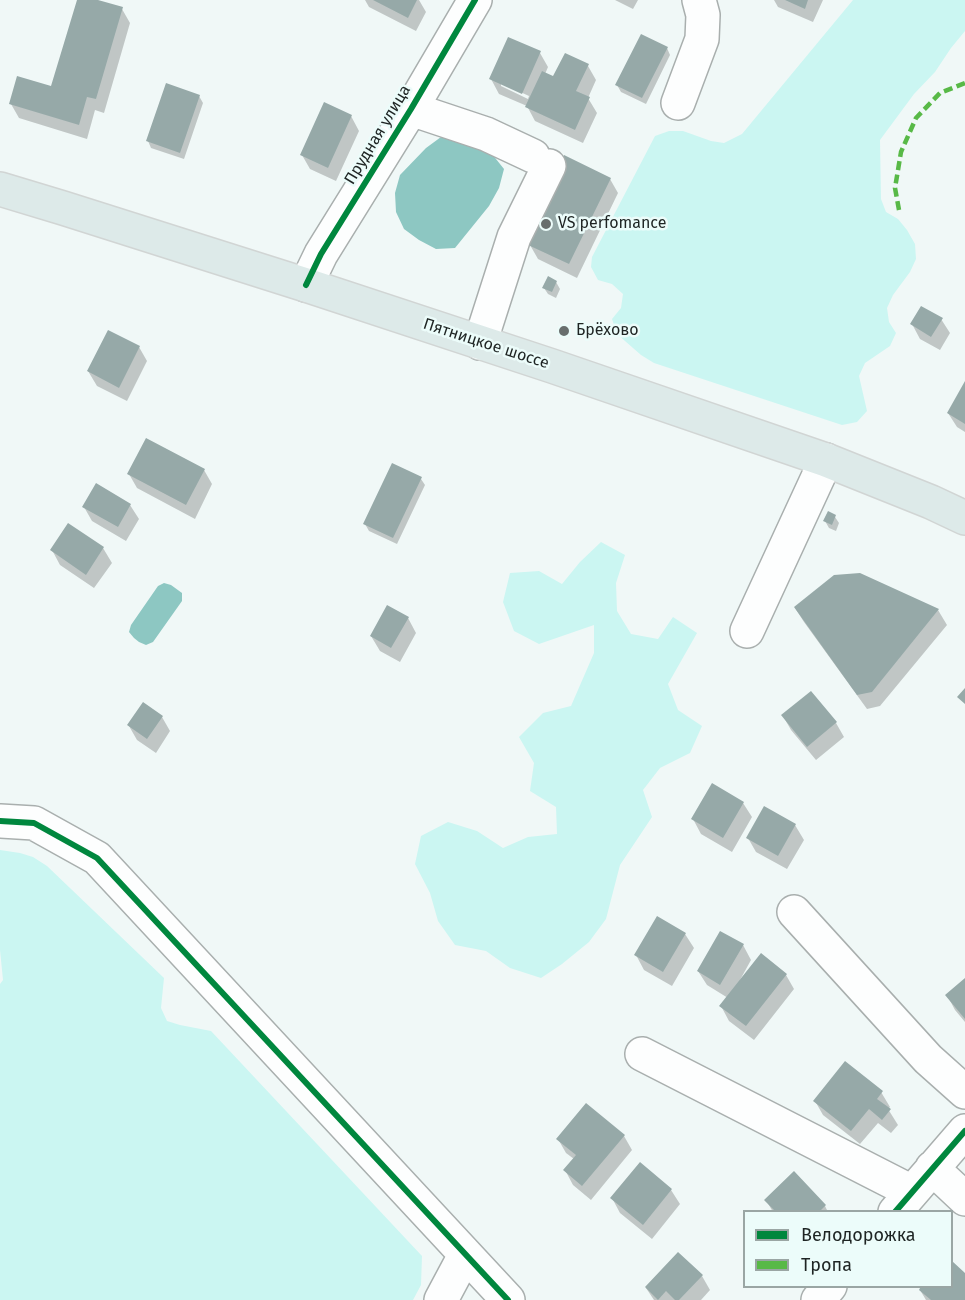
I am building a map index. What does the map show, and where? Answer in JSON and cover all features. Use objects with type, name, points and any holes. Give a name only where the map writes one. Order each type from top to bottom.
[{"type":"main road","name":"Пятницкое шоссе","points":[[0,189],[306,285],[826,460],[965,518]]},
{"type":"street","name":"Прудная улица","points":[[306,285],[321,255],[475,0]]},
{"type":"street","points":[[678,103],[702,39],[703,15],[699,0]]},
{"type":"street","points":[[411,109],[486,134],[541,161],[480,343]]},
{"type":"street","points":[[747,631],[826,460]]},
{"type":"street","points":[[0,821],[34,823],[98,858],[508,1300]]},
{"type":"street","points":[[794,912],[928,1059],[965,1092]]},
{"type":"street","points":[[642,1054],[913,1190],[965,1199]]},
{"type":"street","points":[[913,1190],[965,1131]]},
{"type":"street","points":[[441,1300],[465,1256]]},
{"type":"street","points":[[818,1300],[829,1288]]},
{"type":"shaded area","points":[[853,0],[965,0],[965,31],[880,140],[881,199],[886,212],[898,219],[907,230],[915,244],[916,259],[887,308],[889,322],[896,333],[890,346],[865,363],[859,376],[867,411],[857,422],[842,425],[654,363],[641,355],[617,334],[612,319],[621,308],[623,294],[612,284],[598,280],[591,267],[592,257],[655,136],[669,131],[683,131],[724,143],[742,134]]},
{"type":"shaded area","points":[[460,133],[492,154],[504,169],[499,188],[489,206],[455,248],[436,249],[404,229],[396,212],[395,193],[400,175],[426,148],[441,137]]},
{"type":"shaded area","points":[[601,542],[625,555],[616,583],[617,611],[631,634],[658,639],[673,617],[697,633],[668,684],[678,710],[702,726],[690,753],[660,768],[643,790],[652,817],[620,865],[606,919],[589,942],[541,978],[510,968],[486,951],[455,945],[438,921],[430,893],[415,864],[421,836],[448,822],[477,831],[503,848],[528,837],[557,834],[556,807],[530,791],[534,763],[519,737],[543,713],[571,706],[594,653],[594,625],[539,644],[514,631],[503,602],[510,573],[539,571],[562,584]]},
{"type":"shaded area","points":[[164,583],[182,593],[182,601],[153,642],[146,645],[139,642],[129,632],[131,625],[158,586]]},
{"type":"shaded area","points":[[0,850],[33,857],[47,866],[164,978],[161,1008],[167,1021],[211,1031],[422,1256],[421,1285],[413,1300],[0,1300],[0,984],[3,980],[0,950]]},
{"type":"building","points":[[77,0],[98,0],[123,7],[96,99],[87,97],[79,125],[9,104],[17,76],[51,86]]},
{"type":"building","points":[[373,0],[417,0],[408,18]]},
{"type":"building","points":[[785,0],[808,0],[805,9]]},
{"type":"building","points":[[641,34],[668,47],[642,98],[615,85]]},
{"type":"building","points":[[508,37],[541,51],[522,94],[489,79]]},
{"type":"building","points":[[565,53],[589,64],[576,91],[590,97],[575,130],[525,107],[542,71],[553,76]]},
{"type":"building","points":[[166,83],[200,95],[180,153],[146,141]]},
{"type":"building","points":[[324,102],[352,115],[328,168],[300,155]]},
{"type":"building","points":[[564,155],[611,178],[569,264],[528,245]]},
{"type":"building","points":[[548,276],[557,281],[552,292],[542,288]]},
{"type":"building","points":[[921,306],[943,318],[931,337],[910,324]]},
{"type":"building","points":[[108,330],[140,346],[119,388],[87,371]]},
{"type":"building","points":[[965,381],[965,424],[947,413]]},
{"type":"building","points":[[146,438],[205,469],[186,505],[127,474]]},
{"type":"building","points":[[392,463],[422,477],[393,538],[363,524]]},
{"type":"building","points":[[96,483],[131,504],[118,527],[82,507]]},
{"type":"building","points":[[828,511],[836,515],[832,525],[823,521]]},
{"type":"building","points":[[68,523],[104,547],[86,575],[50,550]]},
{"type":"building","points":[[860,573],[939,609],[872,692],[857,695],[794,607],[834,575]]},
{"type":"building","points":[[387,605],[409,617],[391,648],[370,636]]},
{"type":"building","points":[[965,688],[965,704],[957,697]]},
{"type":"building","points":[[811,691],[837,722],[807,747],[781,715]]},
{"type":"building","points":[[143,702],[163,716],[147,739],[127,725]]},
{"type":"building","points":[[712,783],[744,802],[723,838],[691,819]]},
{"type":"building","points":[[764,806],[796,824],[778,856],[746,838]]},
{"type":"building","points":[[657,916],[686,933],[663,972],[634,955]]},
{"type":"building","points":[[720,931],[744,944],[720,985],[697,971]]},
{"type":"building","points":[[761,953],[787,974],[746,1026],[719,1006]]},
{"type":"building","points":[[965,978],[965,1019],[945,995]]},
{"type":"building","points":[[845,1061],[883,1091],[877,1099],[891,1109],[882,1120],[869,1109],[851,1131],[813,1101]]},
{"type":"building","points":[[586,1103],[625,1135],[582,1186],[563,1170],[576,1155],[556,1139]]},
{"type":"building","points":[[640,1162],[672,1189],[643,1225],[610,1198]]},
{"type":"building","points":[[794,1171],[826,1205],[821,1210],[774,1210],[764,1200]]},
{"type":"building","points":[[678,1252],[703,1275],[679,1300],[675,1300],[666,1291],[658,1300],[645,1287]]},
{"type":"building","points":[[953,1262],[965,1273],[965,1300],[931,1300],[919,1290],[920,1288],[953,1288]]},
{"type":"marked path","points":[[899,210],[895,188],[901,152],[916,118],[940,93],[965,83]]},
{"type":"cycle path","points":[[306,285],[321,254],[475,0]]},
{"type":"cycle path","points":[[0,821],[34,823],[97,858],[508,1300]]},
{"type":"cycle path","points":[[897,1210],[965,1131]]},
{"type":"place","name":"VS perfomance","points":[[546,224]]},
{"type":"place","name":"Брёхово","points":[[564,331]]}]
